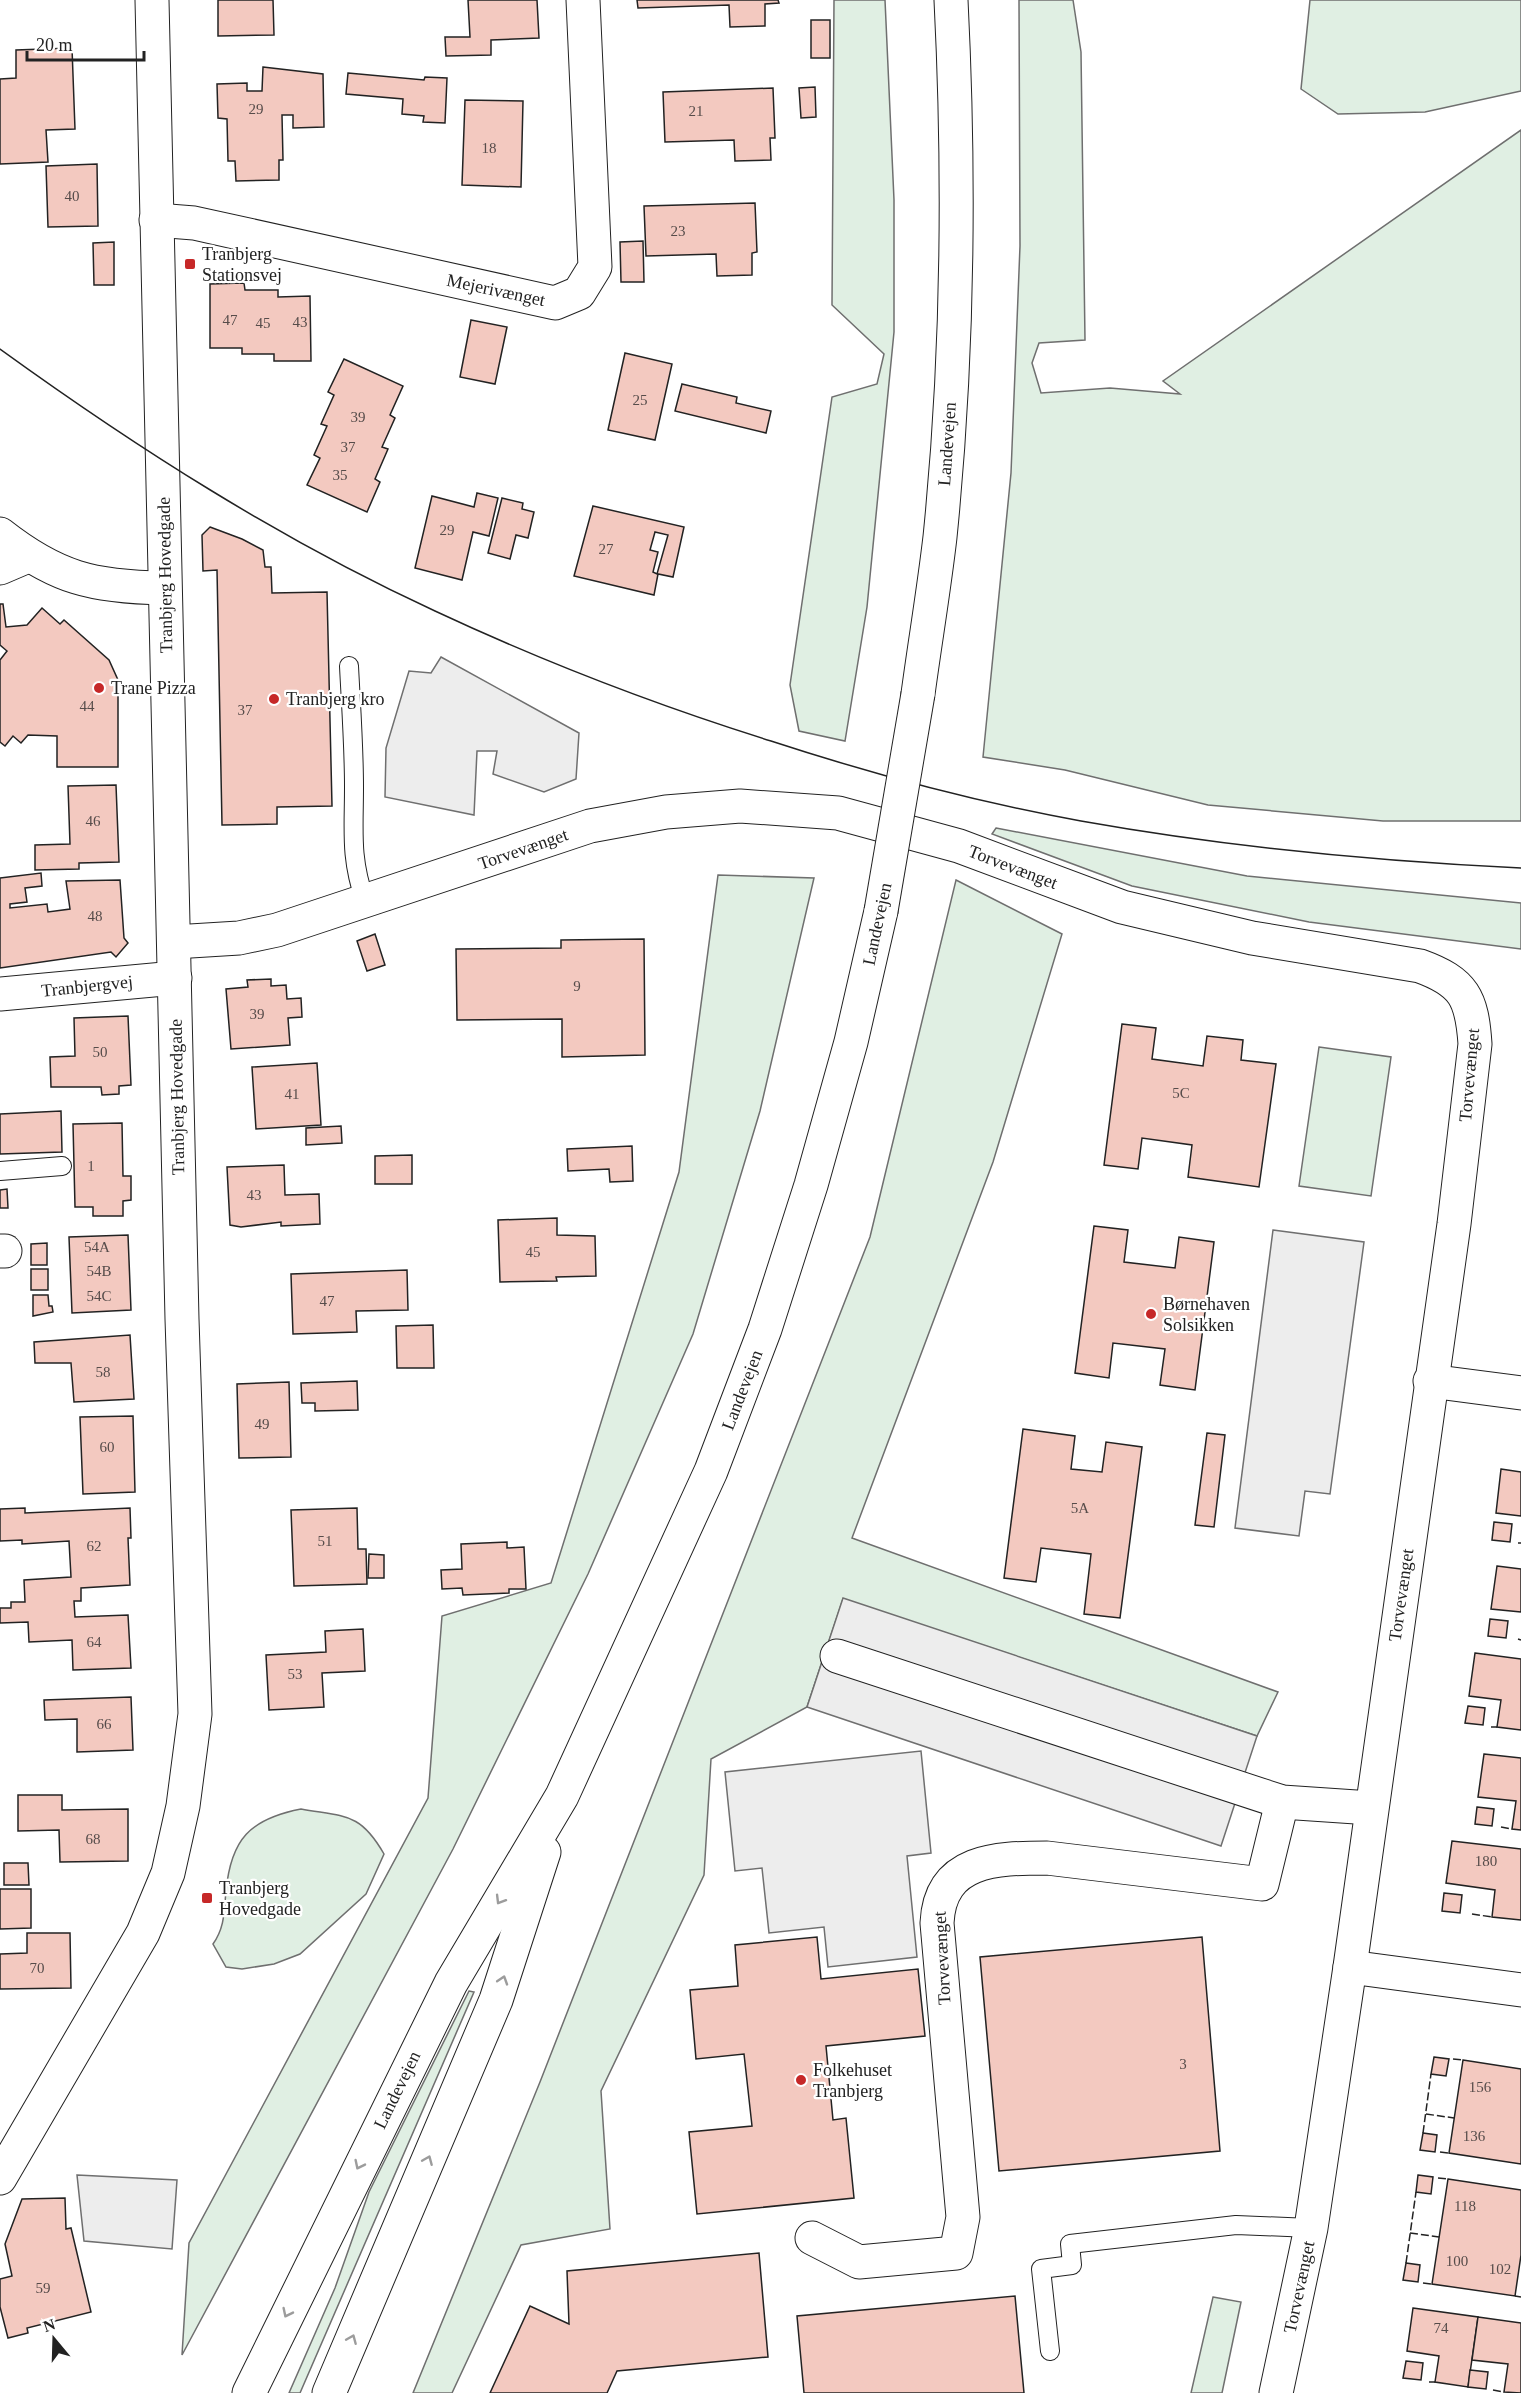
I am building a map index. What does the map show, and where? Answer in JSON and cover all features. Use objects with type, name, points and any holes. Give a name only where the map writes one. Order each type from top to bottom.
[{"type":"street","name":"Tranbjerg Hovedgade","points":[[5,2158],[84,2038],[143,1933],[168,1873],[183,1806],[195,1714],[164,588],[152,0]]},
{"type":"street","name":"Mejerivænget","points":[[156,220],[194,223],[555,303],[579,293],[595,267],[583,0]]},
{"type":"street","name":"Landevejen","points":[[249,2393],[451,1983],[562,1796],[711,1471],[765,1329],[811,1185],[848,1053],[881,911],[918,694],[940,537],[951,385],[957,223],[951,0]]},
{"type":"street","points":[[0,534],[14,562],[97,584],[164,588]]},
{"type":"street","name":"Torvevænget","points":[[174,942],[239,938],[277,930],[590,826],[666,812],[740,806],[838,813],[959,846],[1122,907],[1252,938],[1420,966],[1443,974],[1462,989],[1473,1014],[1475,1044],[1454,1224],[1430,1381],[1350,1967],[1311,2228],[1276,2393]]},
{"type":"street","name":"Tranbjergvej","points":[[0,994],[175,978]]},
{"type":"street","points":[[1430,1381],[1521,1393]]},
{"type":"street","points":[[837,1656],[1282,1802],[1371,1808]]},
{"type":"street","name":"Landevejen","points":[[329,2393],[496,2000],[562,1796]]},
{"type":"street","name":"Torvevænget","points":[[812,2238],[859,2262],[956,2253],[963,2217],[937,1923],[938,1905],[956,1875],[981,1863],[1012,1858],[1047,1858],[1262,1884],[1282,1802]]},
{"type":"street","points":[[1350,1967],[1521,1990]]},
{"type":"lane","points":[[349,666],[354,787],[352,845],[355,872],[365,901]]},
{"type":"lane","points":[[0,1171],[62,1166]]},
{"type":"lane","points":[[1050,2351],[1041,2269],[1072,2265],[1070,2244],[1236,2224],[1311,2228]]},
{"type":"green space","points":[[834,0],[885,0],[894,200],[894,332],[867,607],[845,741],[799,731],[790,685],[832,397],[877,384],[884,354],[832,305]]},
{"type":"green space","points":[[1019,0],[1073,0],[1081,52],[1085,340],[1039,343],[1032,363],[1041,393],[1110,388],[1180,394],[1163,381],[1521,130],[1521,821],[1383,821],[1208,805],[1065,770],[983,757],[1011,473],[1020,246]]},
{"type":"green space","points":[[1310,0],[1521,0],[1521,91],[1425,112],[1338,114],[1301,89]]},
{"type":"green space","points":[[996,828],[1247,876],[1521,903],[1521,949],[1309,922],[1132,886],[992,834]]},
{"type":"green space","points":[[718,875],[814,878],[760,1111],[693,1334],[588,1574],[453,1849],[182,2355],[189,2243],[428,1798],[442,1616],[551,1583],[679,1172]]},
{"type":"green space","points":[[956,880],[1062,934],[993,1162],[852,1538],[1278,1692],[1257,1736],[843,1599],[807,1707],[711,1759],[704,1875],[601,2091],[610,2229],[521,2245],[452,2393],[413,2393],[540,2082],[870,1237]]},
{"type":"green space","points":[[1319,1047],[1391,1057],[1371,1196],[1299,1186]]},
{"type":"green space","points":[[301,1809],[350,1819],[359,1823],[375,1840],[384,1854],[366,1894],[300,1954],[274,1964],[242,1969],[226,1967],[213,1944],[222,1925],[229,1873],[238,1845],[246,1834],[268,1819]]},
{"type":"green space","points":[[469,1991],[474,1992],[300,2393],[289,2393],[335,2288],[369,2192]]},
{"type":"green space","points":[[1213,2297],[1241,2302],[1222,2393],[1191,2393]]},
{"type":"shaded area","points":[[441,657],[579,733],[576,779],[544,792],[493,774],[497,751],[477,751],[474,815],[385,797],[386,748],[409,671],[431,673]]},
{"type":"shaded area","points":[[1273,1230],[1364,1242],[1330,1494],[1305,1491],[1299,1536],[1235,1528]]},
{"type":"shaded area","points":[[843,1598],[1257,1736],[1221,1846],[807,1707]]},
{"type":"shaded area","points":[[921,1751],[931,1853],[907,1856],[917,1957],[828,1967],[824,1927],[769,1933],[762,1868],[735,1871],[725,1772]]},
{"type":"shaded area","points":[[77,2175],[177,2180],[172,2249],[84,2241]]},
{"type":"building","points":[[218,0],[273,0],[274,35],[218,36]]},
{"type":"building","points":[[468,0],[537,0],[539,38],[491,40],[491,55],[446,56],[445,37],[470,37]]},
{"type":"building","points":[[637,0],[778,0],[779,3],[765,4],[765,26],[730,27],[729,5],[638,8]]},
{"type":"building","points":[[811,20],[830,20],[830,58],[811,58]]},
{"type":"building","points":[[72,48],[75,129],[46,130],[48,162],[0,164],[0,79],[16,78],[16,50]]},
{"type":"building","points":[[263,67],[323,74],[324,127],[293,128],[293,115],[282,115],[283,160],[279,160],[279,180],[236,181],[235,161],[228,161],[227,119],[218,118],[217,84],[247,83],[247,91],[262,91]]},
{"type":"building","points":[[348,73],[424,80],[425,77],[447,78],[445,123],[423,122],[424,116],[402,114],[403,99],[346,94]]},
{"type":"building","points":[[815,87],[816,117],[801,118],[799,88]]},
{"type":"building","points":[[773,88],[775,138],[770,138],[771,160],[735,161],[734,140],[665,142],[663,92]]},
{"type":"building","points":[[465,100],[523,101],[521,187],[462,185]]},
{"type":"building","points":[[97,164],[98,226],[48,227],[46,166]]},
{"type":"building","points":[[755,203],[757,252],[752,253],[752,275],[717,276],[716,254],[646,256],[644,206]]},
{"type":"building","points":[[643,241],[644,282],[621,282],[620,242]]},
{"type":"building","points":[[114,242],[114,285],[94,285],[93,243]]},
{"type":"building","points":[[244,283],[245,290],[278,290],[278,297],[310,296],[311,361],[274,361],[274,354],[242,354],[242,348],[210,348],[210,284]]},
{"type":"building","points":[[471,320],[507,327],[495,384],[460,377]]},
{"type":"building","points":[[625,353],[672,364],[655,440],[608,430]]},
{"type":"building","points":[[344,359],[403,386],[390,415],[395,418],[382,447],[388,449],[375,479],[380,482],[367,512],[307,485],[320,458],[314,455],[327,426],[321,424],[334,395],[328,392]]},
{"type":"building","points":[[682,384],[737,397],[736,403],[771,411],[766,433],[675,411]]},
{"type":"building","points":[[477,493],[498,498],[489,536],[473,532],[462,580],[415,568],[432,496],[474,507]]},
{"type":"building","points":[[502,498],[523,503],[522,509],[534,512],[528,538],[516,535],[510,559],[488,553]]},
{"type":"building","points":[[593,506],[684,527],[673,577],[658,574],[654,595],[574,576]],"holes":[[[655,532],[668,535],[657,574],[653,572],[658,552],[650,550]]]},
{"type":"building","name":"Tranbjerg kro","points":[[210,527],[263,550],[265,567],[271,567],[272,593],[327,592],[332,806],[277,807],[277,824],[222,825],[217,570],[203,571],[202,535]]},
{"type":"building","points":[[0,604],[3,604],[6,627],[27,625],[42,608],[60,624],[64,620],[109,660],[118,680],[118,767],[57,767],[57,736],[28,735],[21,743],[13,736],[5,746],[0,742],[0,660],[7,651],[0,645]]},
{"type":"building","points":[[116,785],[119,862],[79,863],[79,869],[35,870],[35,845],[70,844],[68,786]]},
{"type":"building","points":[[41,873],[42,886],[25,888],[27,902],[10,904],[10,908],[47,904],[48,912],[70,909],[66,881],[120,880],[124,938],[128,943],[116,957],[111,952],[0,968],[0,878]]},
{"type":"building","points":[[375,934],[385,965],[367,971],[357,941]]},
{"type":"building","points":[[644,939],[645,1055],[562,1057],[562,1019],[457,1020],[456,949],[561,948],[561,940]]},
{"type":"building","points":[[271,979],[271,986],[286,985],[287,999],[301,998],[302,1017],[288,1018],[290,1045],[231,1049],[226,989],[248,987],[247,980]]},
{"type":"building","points":[[128,1016],[131,1085],[119,1086],[119,1094],[102,1095],[101,1087],[51,1087],[50,1057],[75,1056],[74,1018]]},
{"type":"building","points":[[1122,1024],[1156,1028],[1152,1059],[1203,1066],[1207,1036],[1243,1040],[1241,1060],[1276,1064],[1259,1187],[1188,1177],[1192,1145],[1142,1138],[1138,1169],[1104,1165]]},
{"type":"building","points":[[317,1063],[321,1125],[256,1129],[252,1067]]},
{"type":"building","points":[[61,1111],[62,1152],[0,1154],[0,1114]]},
{"type":"building","points":[[122,1123],[123,1176],[131,1176],[131,1200],[123,1201],[123,1216],[93,1216],[93,1207],[75,1207],[73,1124]]},
{"type":"building","points":[[341,1126],[342,1143],[306,1145],[306,1128]]},
{"type":"building","points":[[632,1146],[633,1181],[610,1182],[609,1169],[568,1171],[567,1149]]},
{"type":"building","points":[[412,1155],[412,1184],[375,1184],[375,1156]]},
{"type":"building","points":[[284,1165],[285,1195],[319,1194],[320,1224],[281,1226],[281,1222],[241,1227],[230,1225],[227,1167]]},
{"type":"building","points":[[7,1189],[8,1208],[0,1208],[0,1190]]},
{"type":"building","points":[[557,1218],[557,1235],[595,1236],[596,1276],[556,1277],[557,1281],[500,1282],[498,1220]]},
{"type":"building","points":[[1094,1226],[1128,1230],[1124,1262],[1175,1268],[1179,1237],[1214,1242],[1195,1390],[1160,1385],[1165,1349],[1113,1343],[1109,1378],[1075,1373]]},
{"type":"building","points":[[128,1235],[131,1310],[72,1313],[69,1237]]},
{"type":"building","points":[[47,1243],[47,1265],[31,1265],[31,1244]]},
{"type":"building","points":[[31,1269],[48,1269],[48,1290],[31,1290]]},
{"type":"building","points":[[407,1270],[408,1310],[356,1311],[357,1332],[293,1334],[291,1274]]},
{"type":"building","points":[[33,1295],[48,1295],[49,1306],[52,1306],[53,1312],[33,1316]]},
{"type":"building","points":[[433,1325],[434,1368],[397,1368],[396,1326]]},
{"type":"building","points":[[130,1335],[134,1399],[74,1402],[71,1363],[35,1363],[34,1342]]},
{"type":"building","points":[[357,1381],[358,1410],[315,1411],[315,1403],[302,1403],[301,1383]]},
{"type":"building","points":[[289,1382],[291,1457],[239,1458],[237,1384]]},
{"type":"building","points":[[133,1416],[135,1492],[83,1494],[80,1417]]},
{"type":"building","points":[[1023,1429],[1075,1436],[1071,1469],[1102,1472],[1106,1442],[1142,1447],[1120,1618],[1084,1614],[1091,1554],[1041,1548],[1036,1582],[1004,1578]]},
{"type":"building","points":[[1207,1433],[1225,1435],[1214,1527],[1195,1525]]},
{"type":"building","points":[[1501,1469],[1521,1472],[1521,1516],[1496,1513]]},
{"type":"building","points":[[25,1508],[25,1513],[130,1508],[131,1538],[128,1538],[130,1585],[81,1588],[81,1601],[74,1601],[75,1617],[128,1615],[131,1668],[73,1670],[72,1640],[29,1642],[28,1622],[0,1623],[0,1608],[11,1608],[11,1602],[25,1602],[24,1580],[71,1577],[69,1541],[22,1544],[22,1540],[0,1541],[0,1509]]},
{"type":"building","points":[[357,1508],[358,1549],[366,1549],[367,1584],[294,1586],[291,1510]]},
{"type":"building","points":[[1494,1522],[1512,1524],[1510,1542],[1492,1540]]},
{"type":"building","points":[[507,1542],[507,1548],[524,1547],[526,1589],[509,1589],[509,1593],[463,1595],[462,1588],[442,1589],[441,1570],[462,1569],[461,1544]]},
{"type":"building","points":[[369,1554],[384,1555],[384,1578],[368,1578]]},
{"type":"building","points":[[1497,1566],[1521,1569],[1521,1612],[1491,1609]]},
{"type":"building","points":[[1490,1619],[1508,1621],[1506,1638],[1488,1636]]},
{"type":"building","points":[[363,1629],[365,1671],[322,1673],[324,1707],[269,1710],[266,1655],[326,1652],[325,1631]]},
{"type":"building","points":[[1475,1653],[1521,1659],[1521,1730],[1497,1727],[1501,1700],[1469,1696]]},
{"type":"building","points":[[131,1697],[133,1750],[77,1752],[77,1719],[45,1720],[44,1700]]},
{"type":"building","points":[[1468,1706],[1485,1708],[1483,1725],[1465,1723]]},
{"type":"building","points":[[1484,1754],[1521,1758],[1521,1830],[1512,1829],[1516,1801],[1478,1797]]},
{"type":"building","points":[[18,1795],[62,1795],[62,1810],[128,1809],[128,1861],[60,1862],[59,1830],[18,1831]]},
{"type":"building","points":[[1477,1807],[1494,1809],[1492,1826],[1475,1824]]},
{"type":"building","points":[[1452,1841],[1521,1849],[1521,1920],[1492,1917],[1495,1890],[1446,1883]]},
{"type":"building","points":[[4,1863],[28,1863],[29,1885],[4,1885]]},
{"type":"building","points":[[0,1889],[31,1889],[31,1928],[0,1929]]},
{"type":"building","points":[[1444,1893],[1462,1895],[1460,1913],[1442,1911]]},
{"type":"building","points":[[27,1933],[70,1933],[71,1988],[0,1989],[0,1954],[27,1953]]},
{"type":"building","points":[[817,1937],[821,1979],[918,1969],[925,2036],[826,2046],[833,2120],[846,2118],[854,2198],[697,2214],[689,2132],[752,2126],[744,2054],[696,2059],[690,1990],[738,1986],[735,1945]]},
{"type":"building","points":[[1202,1937],[1220,2151],[999,2171],[980,1957]]},
{"type":"building","points":[[1434,2057],[1449,2059],[1446,2076],[1431,2074]]},
{"type":"building","points":[[1463,2060],[1521,2069],[1521,2164],[1449,2153]]},
{"type":"building","points":[[1423,2133],[1437,2135],[1435,2152],[1420,2150]]},
{"type":"building","points":[[1418,2175],[1433,2177],[1431,2194],[1416,2192]]},
{"type":"building","points":[[1448,2179],[1521,2190],[1521,2255],[1515,2296],[1432,2284]]},
{"type":"building","points":[[65,2198],[66,2229],[71,2228],[91,2312],[27,2328],[28,2333],[8,2338],[0,2307],[0,2279],[12,2276],[5,2244],[22,2199]]},
{"type":"building","points":[[759,2253],[768,2357],[617,2371],[607,2393],[490,2393],[530,2306],[569,2324],[567,2271]]},
{"type":"building","points":[[1406,2263],[1420,2265],[1418,2282],[1403,2280]]},
{"type":"building","points":[[1015,2296],[1024,2393],[804,2393],[797,2316]]},
{"type":"building","points":[[1413,2308],[1478,2317],[1468,2387],[1435,2382],[1439,2356],[1407,2351]]},
{"type":"building","points":[[1478,2317],[1521,2323],[1521,2393],[1504,2392],[1508,2364],[1472,2360]]},
{"type":"building","points":[[1406,2361],[1423,2363],[1421,2380],[1403,2378]]},
{"type":"building","points":[[1470,2370],[1488,2372],[1486,2389],[1468,2387]]},
{"type":"tram line","points":[[0,349],[157,457],[321,554],[435,611],[517,648],[685,713],[886,776],[963,796],[1081,821],[1300,852],[1521,868]]},
{"type":"fence","points":[[1491,1727],[1497,1727]]},
{"type":"fence","points":[[1501,1827],[1512,1829]]},
{"type":"fence","points":[[1472,1914],[1492,1917]]},
{"type":"fence","points":[[1453,2059],[1463,2060]]},
{"type":"fence","points":[[1423,2133],[1431,2074]]},
{"type":"fence","points":[[1426,2114],[1454,2118]]},
{"type":"fence","points":[[1440,2152],[1449,2153]]},
{"type":"fence","points":[[1438,2178],[1448,2179]]},
{"type":"fence","points":[[1406,2263],[1416,2192]]},
{"type":"fence","points":[[1410,2233],[1439,2237]]},
{"type":"fence","points":[[1423,2283],[1432,2284]]},
{"type":"fence","points":[[1515,2296],[1521,2297]]},
{"type":"fence","points":[[1429,2382],[1435,2382]]},
{"type":"fence","points":[[1493,2390],[1504,2392]]},
{"type":"place","name":"Tranbjerg Stationsvej","points":[[190,264]]},
{"type":"place","name":"Trane Pizza","points":[[99,688]]},
{"type":"place","name":"Tranbjerg kro","points":[[274,699]]},
{"type":"place","name":"Børnehaven Solsikken","points":[[1151,1314]]},
{"type":"place","name":"Tranbjerg Hovedgade","points":[[207,1898]]},
{"type":"place","name":"Folkehuset Tranbjerg","points":[[801,2080]]}]
